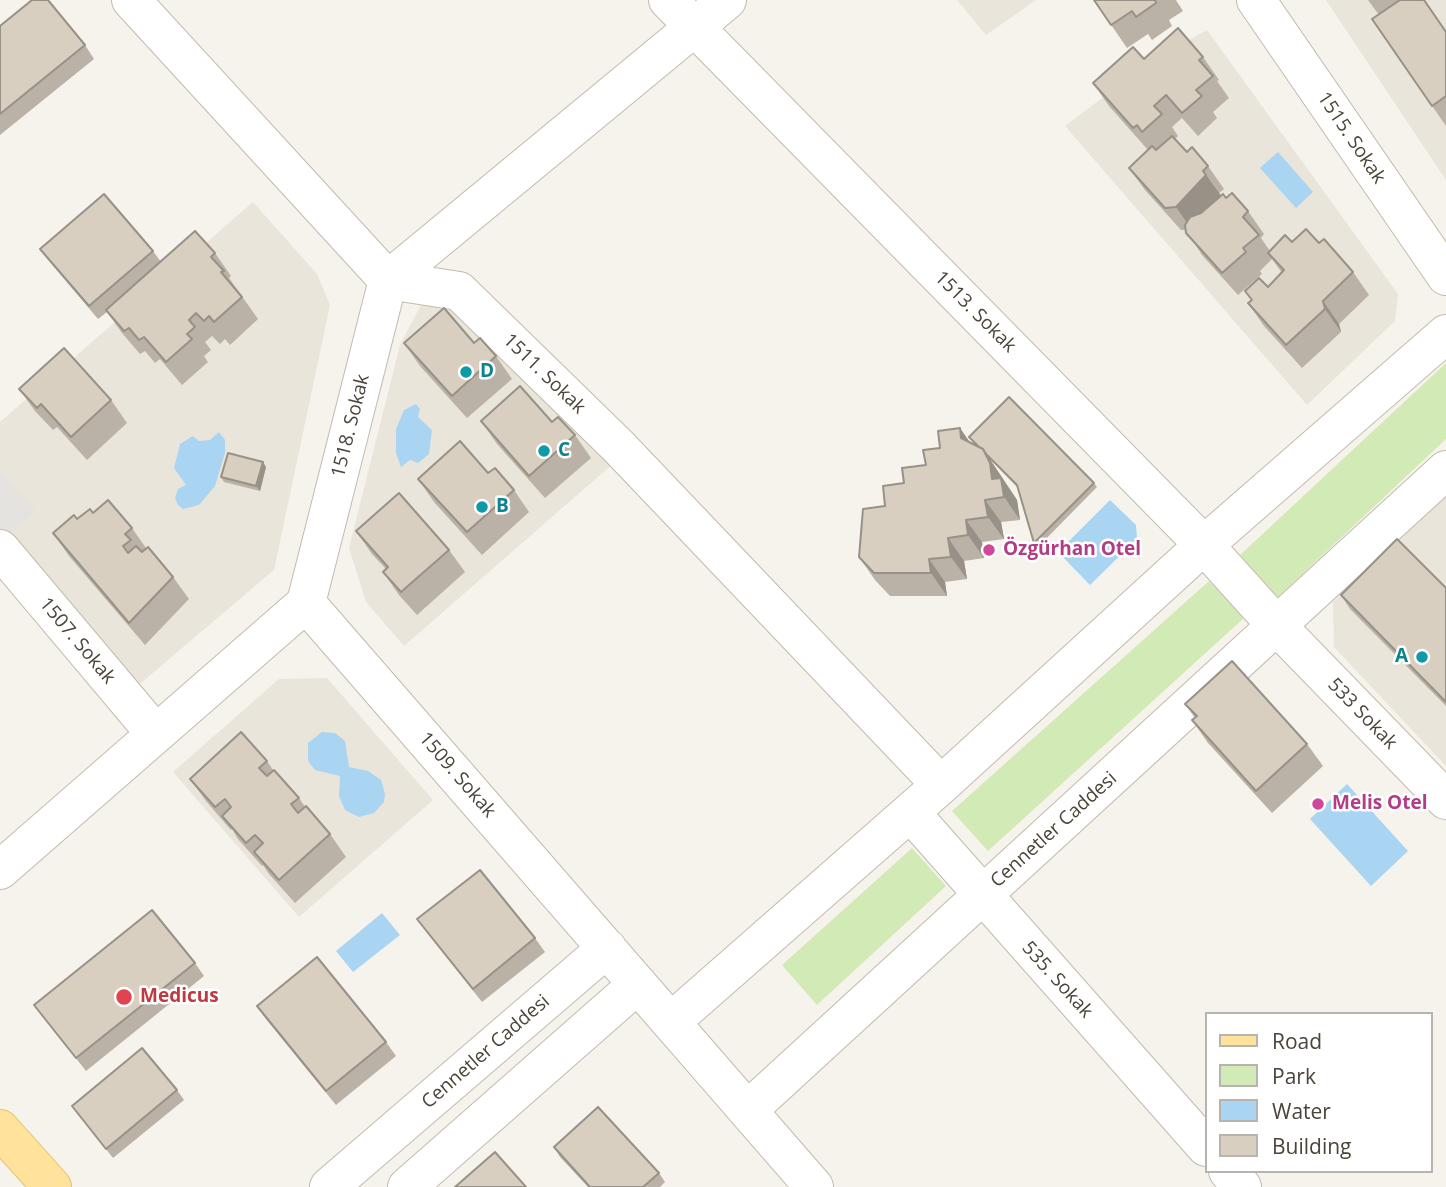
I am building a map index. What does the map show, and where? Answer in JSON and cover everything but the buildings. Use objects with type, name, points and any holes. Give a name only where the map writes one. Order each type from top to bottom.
[{"type":"main road","points":[[0,1129],[52,1187]]},
{"type":"street","points":[[131,0],[388,280],[681,13],[727,0]]},
{"type":"street","name":"1515. Sokak","points":[[1256,0],[1446,276]]},
{"type":"street","name":"1513. Sokak","points":[[681,13],[1204,545],[1278,627]]},
{"type":"street","name":"1518. Sokak","points":[[306,603],[388,280]]},
{"type":"street","name":"1511. Sokak","points":[[388,280],[459,291],[618,446],[941,785]]},
{"type":"street","points":[[672,1021],[941,785],[1204,545],[1446,334]]},
{"type":"street","name":"Cennetler Caddesi","points":[[748,1111],[1446,470]]},
{"type":"street","name":"1507. Sokak","points":[[0,549],[155,733]]},
{"type":"street","points":[[0,870],[306,603]]},
{"type":"street","name":"1509. Sokak","points":[[306,603],[607,948]]},
{"type":"street","name":"533 Sokak","points":[[1278,627],[1446,800]]},
{"type":"street","name":"535. Sokak","points":[[910,812],[1204,1145]]},
{"type":"street","points":[[607,948],[814,1187]]},
{"type":"street","name":"Cennetler Caddesi","points":[[329,1187],[607,948]]},
{"type":"street","points":[[407,1187],[638,984]]},
{"type":"street","points":[[1230,1173],[1242,1187]]},
{"type":"shaded area","points":[[957,0],[1036,0],[986,35]]},
{"type":"shaded area","points":[[1326,0],[1446,0],[1446,180]]},
{"type":"shaded area","points":[[1207,30],[1398,294],[1395,321],[1307,405],[1065,126],[1150,62]]},
{"type":"shaded area","points":[[253,202],[317,274],[330,305],[274,570],[135,688],[0,528],[0,422]]},
{"type":"shaded area","points":[[421,305],[462,307],[615,462],[404,646],[366,602],[349,548],[400,345]]},
{"type":"shaded area","points":[[0,470],[36,512],[7,536],[0,528]]},
{"type":"shaded area","points":[[1446,497],[1446,766],[1334,647],[1333,602]]},
{"type":"shaded area","points":[[327,678],[433,800],[299,917],[173,772],[279,679]]},
{"type":"green space","points":[[1446,363],[1446,439],[1278,597],[1240,555]]},
{"type":"green space","points":[[1209,581],[1244,618],[988,851],[952,811]]},
{"type":"green space","points":[[912,848],[946,886],[817,1005],[782,965]]},
{"type":"water","points":[[1278,152],[1313,192],[1296,208],[1260,168]]},
{"type":"water","points":[[416,404],[420,409],[418,417],[432,430],[429,454],[418,463],[410,460],[401,467],[396,453],[396,429],[404,410]]},
{"type":"water","points":[[219,432],[225,440],[225,453],[215,486],[199,505],[183,509],[175,498],[178,489],[186,485],[174,468],[180,444],[193,436],[199,441],[210,440]]},
{"type":"water","points":[[1110,500],[1136,525],[1137,539],[1090,585],[1058,552]]},
{"type":"water","points":[[322,732],[335,733],[345,741],[349,767],[368,771],[381,780],[384,802],[374,813],[359,817],[345,810],[339,796],[340,776],[315,770],[308,761],[308,743]]},
{"type":"water","points":[[1347,784],[1408,851],[1371,886],[1310,819]]},
{"type":"water","points":[[382,913],[400,935],[353,972],[336,951]]},
{"type":"place","name":"D","points":[[466,372]]},
{"type":"place","name":"C","points":[[544,451]]},
{"type":"place","name":"B","points":[[482,507]]},
{"type":"place","name":"Özgürhan Otel","points":[[989,550]]},
{"type":"place","name":"A","points":[[1422,657]]},
{"type":"place","name":"Melis Otel","points":[[1318,804]]},
{"type":"place","name":"Medicus","points":[[124,997]]}]
